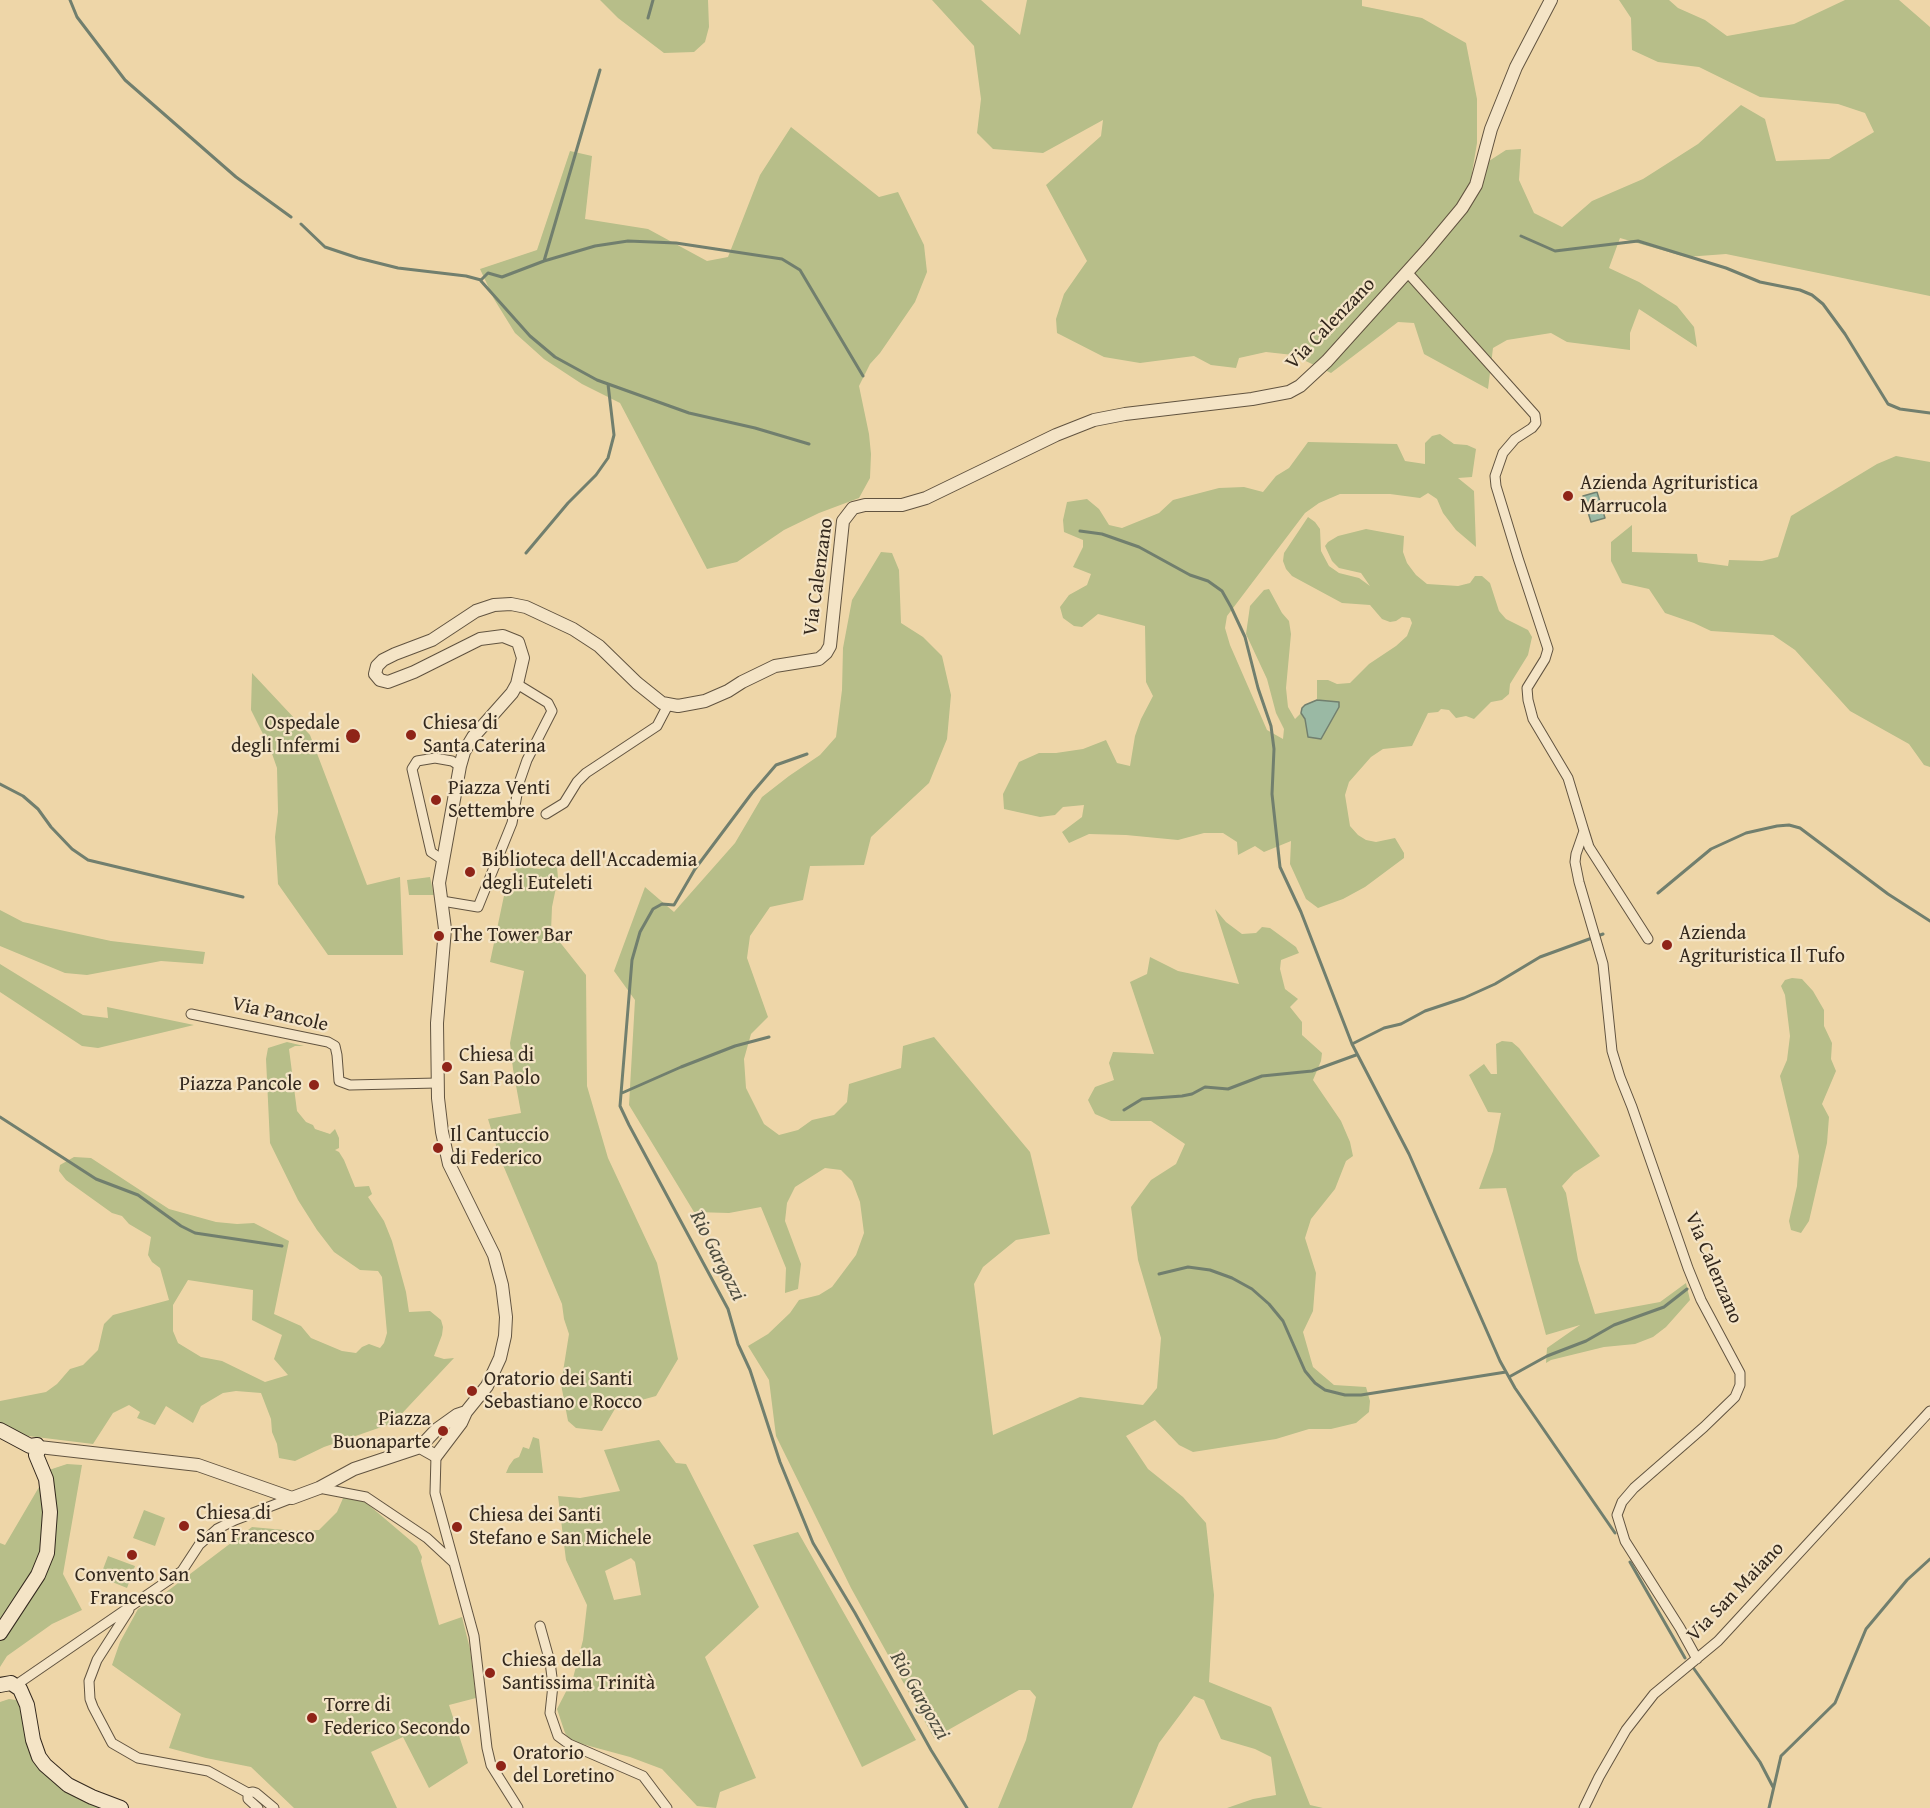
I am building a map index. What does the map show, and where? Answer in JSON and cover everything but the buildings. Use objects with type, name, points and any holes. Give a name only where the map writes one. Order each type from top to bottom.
[{"type":"main road","points":[[0,1430],[35,1449],[46,1479],[50,1533],[47,1553],[38,1575],[0,1633]]},
{"type":"main road","points":[[0,1685],[11,1683],[16,1685],[23,1695],[33,1740],[39,1757],[45,1765],[68,1785],[121,1808]]},
{"type":"street","name":"Via Calenzano","points":[[668,705],[690,705],[705,701],[775,666],[819,659],[826,653],[830,646],[843,521],[853,508],[865,505],[902,505],[920,501],[1056,435],[1094,420],[1125,414],[1228,403],[1289,392],[1300,386],[1326,361],[1407,272],[1462,208],[1476,185],[1491,129],[1516,67],[1551,0]]},
{"type":"street","points":[[1407,272],[1535,415],[1536,423],[1532,428],[1515,440],[1503,453],[1497,466],[1496,486],[1548,649],[1545,659],[1527,688],[1528,700],[1533,720],[1568,778],[1589,847],[1648,939]]},
{"type":"street","points":[[518,1808],[491,1765],[487,1749],[474,1636],[435,1493],[436,1456],[487,1386],[500,1358],[506,1317],[502,1285],[494,1255],[449,1164],[437,1083],[438,998],[445,929],[439,884],[460,766],[473,737],[517,684],[524,658],[518,642],[503,636],[480,639],[399,679],[388,682],[380,680],[375,674],[377,666],[383,660],[432,640],[476,611],[494,605],[511,604],[526,607],[573,629],[599,646],[653,698],[668,705],[657,726],[586,773],[577,782],[564,803],[546,814]]},
{"type":"street","points":[[442,901],[478,907],[512,823],[519,783],[526,760],[552,711],[548,703],[517,684]]},
{"type":"street","points":[[443,860],[431,852],[412,769],[417,761],[435,758],[452,761],[460,766]]},
{"type":"street","name":"Via Calenzano","points":[[1584,831],[1575,862],[1603,964],[1612,1051],[1688,1268],[1701,1300],[1740,1373],[1740,1385],[1735,1397],[1634,1488],[1622,1502],[1617,1515],[1624,1541],[1675,1619],[1697,1659]]},
{"type":"street","name":"Via Pancole","points":[[191,1014],[328,1042],[335,1046],[339,1081],[350,1085],[437,1083]]},
{"type":"street","name":"Via San Maiano","points":[[1584,1808],[1599,1777],[1633,1721],[1654,1694],[1718,1641],[1930,1411]]},
{"type":"street","points":[[16,1685],[182,1571],[199,1545],[217,1529],[319,1488],[354,1469],[420,1447],[436,1430],[457,1415],[466,1412]]},
{"type":"street","points":[[420,1447],[436,1456]]},
{"type":"street","points":[[35,1449],[198,1465],[292,1498]]},
{"type":"street","points":[[319,1488],[366,1497],[427,1538],[454,1563]]},
{"type":"street","points":[[132,1605],[97,1660],[89,1681],[90,1699],[112,1743],[117,1748],[138,1758],[208,1771],[248,1793],[256,1793],[274,1808]]},
{"type":"street","points":[[540,1626],[550,1662],[553,1686],[550,1713],[558,1736],[569,1744],[643,1776],[667,1808]]},
{"type":"street","points":[[248,1793],[248,1799],[258,1808]]},
{"type":"green space","points":[[600,0],[708,0],[709,27],[705,42],[694,52],[664,53],[618,18]]},
{"type":"green space","points":[[932,0],[981,0],[1020,35],[1027,0],[1362,0],[1362,6],[1422,18],[1466,43],[1477,99],[1477,143],[1471,179],[1489,161],[1506,150],[1521,149],[1519,180],[1534,213],[1562,227],[1592,201],[1643,179],[1698,144],[1741,105],[1765,119],[1776,161],[1829,159],[1874,132],[1865,113],[1838,104],[1760,97],[1699,67],[1658,62],[1632,50],[1631,18],[1619,0],[1669,0],[1678,8],[1705,20],[1727,36],[1794,24],[1845,0],[1899,0],[1930,27],[1930,296],[1726,254],[1686,257],[1620,238],[1609,268],[1639,282],[1677,306],[1694,327],[1697,347],[1639,309],[1630,333],[1630,350],[1567,342],[1551,333],[1507,340],[1493,348],[1488,389],[1424,354],[1414,323],[1398,322],[1331,373],[1293,355],[1266,352],[1239,358],[1236,368],[1211,365],[1194,356],[1140,363],[1104,357],[1057,333],[1056,319],[1064,294],[1087,261],[1046,185],[1101,136],[1103,120],[1043,153],[993,149],[977,133],[981,99],[974,46]]},
{"type":"green space","points":[[791,127],[879,197],[898,192],[924,245],[927,272],[915,302],[870,364],[859,386],[871,454],[870,478],[859,498],[819,513],[784,530],[737,562],[707,569],[620,403],[582,384],[544,359],[515,333],[494,299],[480,269],[537,250],[570,151],[592,156],[585,219],[648,229],[707,261],[728,257],[760,175]]},
{"type":"green space","points":[[1440,434],[1454,444],[1467,445],[1476,449],[1472,477],[1458,478],[1474,491],[1476,547],[1456,530],[1443,513],[1437,499],[1428,493],[1420,498],[1390,494],[1340,494],[1319,503],[1305,513],[1227,616],[1225,628],[1230,645],[1267,730],[1283,739],[1284,729],[1276,713],[1267,679],[1246,634],[1250,606],[1264,590],[1269,589],[1289,621],[1291,634],[1286,688],[1288,707],[1295,719],[1301,713],[1305,718],[1308,737],[1321,739],[1339,707],[1339,702],[1317,700],[1317,680],[1328,680],[1337,684],[1350,683],[1369,664],[1407,636],[1412,623],[1410,618],[1402,617],[1390,622],[1382,619],[1370,605],[1342,603],[1292,576],[1286,569],[1283,561],[1284,553],[1308,517],[1320,529],[1321,551],[1329,566],[1339,573],[1359,578],[1370,586],[1361,573],[1339,568],[1332,561],[1325,546],[1338,536],[1366,529],[1404,536],[1403,552],[1407,563],[1427,584],[1458,586],[1470,583],[1475,576],[1482,576],[1490,583],[1499,611],[1506,619],[1528,630],[1532,637],[1528,655],[1510,684],[1509,694],[1502,700],[1491,702],[1474,719],[1466,716],[1456,718],[1449,710],[1441,709],[1438,712],[1428,713],[1412,746],[1383,749],[1371,757],[1349,782],[1345,795],[1350,826],[1366,840],[1376,842],[1395,838],[1404,853],[1404,858],[1365,887],[1343,899],[1318,908],[1306,899],[1290,864],[1291,841],[1264,852],[1255,846],[1238,855],[1237,842],[1223,833],[1204,833],[1178,840],[1089,834],[1069,843],[1062,832],[1082,817],[1084,805],[1063,807],[1055,815],[1040,817],[1004,809],[1003,794],[1019,762],[1039,753],[1083,749],[1106,740],[1117,763],[1130,766],[1135,736],[1153,696],[1146,682],[1145,626],[1098,614],[1082,627],[1074,626],[1063,618],[1060,607],[1069,595],[1087,585],[1091,574],[1073,567],[1083,547],[1083,540],[1064,532],[1063,520],[1067,502],[1087,499],[1099,509],[1109,525],[1122,528],[1159,513],[1173,500],[1219,488],[1244,487],[1263,492],[1276,476],[1289,468],[1308,442],[1397,444],[1405,461],[1425,464],[1425,443],[1432,436]]},
{"type":"green space","points":[[1896,456],[1930,462],[1930,767],[1924,765],[1909,744],[1850,711],[1795,650],[1773,635],[1711,631],[1665,613],[1649,589],[1622,583],[1611,561],[1611,542],[1632,525],[1632,552],[1697,554],[1698,562],[1728,566],[1729,560],[1762,561],[1778,557],[1791,516],[1877,464]]},
{"type":"green space","points":[[881,552],[892,553],[899,570],[901,623],[923,637],[942,656],[951,695],[947,739],[929,783],[871,837],[864,865],[810,866],[803,900],[770,907],[750,936],[747,958],[768,1017],[751,1034],[744,1059],[746,1088],[764,1124],[779,1135],[798,1130],[812,1120],[834,1115],[847,1102],[849,1084],[901,1068],[903,1046],[934,1037],[1030,1152],[1050,1234],[1016,1240],[983,1267],[974,1284],[993,1435],[1080,1397],[1143,1405],[1157,1388],[1161,1338],[1138,1260],[1131,1207],[1151,1180],[1176,1164],[1185,1144],[1151,1121],[1111,1121],[1095,1114],[1088,1100],[1095,1087],[1114,1080],[1109,1063],[1113,1052],[1154,1054],[1130,982],[1147,974],[1150,957],[1178,971],[1239,984],[1215,909],[1226,922],[1242,934],[1256,933],[1262,927],[1270,928],[1296,947],[1299,953],[1281,960],[1280,969],[1285,989],[1298,999],[1290,1007],[1302,1022],[1302,1035],[1322,1053],[1313,1080],[1341,1121],[1353,1156],[1346,1161],[1335,1189],[1311,1219],[1305,1238],[1316,1273],[1313,1311],[1303,1332],[1313,1367],[1334,1385],[1366,1387],[1370,1401],[1369,1412],[1356,1423],[1331,1429],[1309,1429],[1276,1439],[1193,1452],[1179,1445],[1155,1420],[1126,1436],[1148,1469],[1183,1497],[1206,1523],[1214,1595],[1209,1682],[1271,1707],[1310,1805],[1323,1808],[1227,1808],[1253,1799],[1276,1795],[1271,1757],[1255,1749],[1221,1739],[1204,1700],[1194,1696],[1159,1743],[1132,1808],[998,1808],[1026,1740],[1036,1697],[1030,1690],[1019,1690],[934,1738],[851,1588],[776,1436],[769,1380],[748,1346],[768,1334],[790,1313],[799,1300],[819,1295],[832,1287],[856,1255],[864,1233],[860,1202],[852,1181],[841,1170],[825,1168],[795,1187],[787,1203],[785,1221],[801,1264],[798,1289],[785,1293],[786,1268],[761,1207],[729,1213],[694,1212],[629,1105],[635,1000],[614,971],[645,887],[674,912],[735,843],[762,797],[820,755],[836,737],[842,690],[843,648],[852,600]]},
{"type":"green space","points":[[252,673],[310,735],[367,885],[400,877],[403,955],[328,955],[278,884],[275,837],[278,812],[277,768],[251,710]]},
{"type":"green space","points":[[556,856],[558,878],[552,907],[551,931],[586,975],[587,1086],[608,1158],[657,1263],[678,1359],[656,1396],[616,1407],[602,1431],[576,1428],[568,1421],[561,1384],[569,1334],[562,1304],[500,1158],[488,1119],[521,1113],[510,1043],[524,971],[490,962],[505,891],[517,866],[540,869]]},
{"type":"green space","points":[[430,877],[434,895],[409,895],[407,880]]},
{"type":"green space","points":[[0,910],[23,922],[111,941],[205,952],[203,964],[161,961],[87,975],[65,973],[0,946]]},
{"type":"green space","points":[[0,964],[83,1015],[108,1018],[107,1007],[194,1025],[98,1048],[82,1046],[0,992]]},
{"type":"green space","points":[[1802,979],[1813,991],[1824,1010],[1824,1026],[1832,1043],[1831,1059],[1836,1071],[1822,1104],[1829,1117],[1827,1143],[1809,1221],[1801,1233],[1791,1230],[1789,1221],[1797,1186],[1799,1156],[1780,1076],[1787,1060],[1790,1036],[1785,995],[1781,986],[1785,980]]},
{"type":"green space","points":[[1502,1041],[1512,1042],[1519,1048],[1600,1156],[1574,1173],[1562,1186],[1566,1193],[1578,1260],[1595,1314],[1660,1302],[1686,1283],[1690,1300],[1666,1327],[1653,1337],[1635,1344],[1604,1347],[1546,1363],[1547,1348],[1580,1325],[1546,1335],[1506,1188],[1479,1189],[1493,1151],[1501,1113],[1488,1112],[1469,1075],[1484,1064],[1491,1074],[1497,1074],[1496,1044]]},
{"type":"green space","points":[[287,1042],[304,1046],[289,1049],[297,1111],[315,1129],[330,1134],[335,1129],[339,1138],[339,1148],[335,1150],[344,1160],[355,1187],[369,1186],[372,1194],[368,1197],[384,1221],[392,1241],[409,1312],[430,1311],[441,1320],[442,1335],[434,1356],[444,1359],[454,1358],[393,1423],[324,1447],[295,1461],[279,1458],[271,1419],[261,1393],[236,1391],[223,1393],[201,1406],[193,1423],[166,1406],[155,1425],[137,1418],[140,1412],[129,1405],[113,1413],[93,1444],[28,1436],[3,1426],[0,1423],[0,1401],[46,1392],[57,1384],[70,1369],[83,1365],[98,1350],[104,1324],[113,1315],[169,1300],[160,1268],[152,1262],[148,1255],[151,1237],[66,1180],[59,1171],[60,1165],[74,1157],[91,1158],[169,1209],[216,1222],[254,1223],[289,1241],[274,1314],[301,1326],[311,1338],[342,1351],[356,1353],[369,1344],[380,1348],[384,1343],[387,1333],[382,1277],[378,1271],[360,1270],[334,1252],[298,1200],[270,1143],[266,1059],[268,1048]],"holes":[[[188,1280],[253,1290],[252,1320],[282,1335],[274,1359],[288,1375],[265,1382],[222,1361],[201,1357],[178,1343],[173,1331],[173,1305]]]},
{"type":"green space","points":[[533,1437],[539,1439],[543,1473],[506,1473],[514,1459],[519,1457],[523,1447],[529,1449]]},
{"type":"green space","points":[[659,1440],[676,1463],[686,1464],[759,1607],[705,1657],[756,1778],[720,1792],[716,1808],[697,1806],[662,1769],[630,1757],[571,1741],[565,1733],[557,1709],[573,1678],[583,1640],[587,1605],[566,1560],[558,1496],[580,1498],[620,1491],[604,1450]],"holes":[[[631,1558],[635,1562],[641,1595],[614,1600],[605,1571]]]},
{"type":"green space","points":[[67,1464],[82,1465],[63,1574],[82,1610],[52,1624],[7,1656],[0,1667],[0,1543],[5,1545],[49,1470]]},
{"type":"green space","points":[[344,1496],[364,1501],[417,1546],[422,1557],[421,1561],[439,1625],[462,1617],[470,1649],[476,1698],[449,1705],[468,1763],[429,1788],[403,1737],[371,1752],[397,1808],[294,1808],[251,1767],[169,1748],[181,1714],[112,1665],[120,1642],[138,1609],[165,1593],[252,1527],[295,1531],[319,1530],[337,1512]]},
{"type":"green space","points":[[144,1510],[165,1518],[155,1546],[133,1538]]},
{"type":"green space","points":[[798,1532],[916,1740],[862,1767],[753,1545]]},
{"type":"green space","points":[[108,1556],[135,1566],[127,1588],[100,1577]]},
{"type":"green space","points":[[9,1699],[16,1700],[22,1706],[60,1786],[77,1798],[101,1808],[0,1808],[0,1702]]},
{"type":"shaded area","points":[[1597,492],[1605,518],[1591,522],[1583,496]]},
{"type":"shaded area","points":[[1317,700],[1339,702],[1339,707],[1321,739],[1308,737],[1305,719],[1301,713],[1305,705]]},
{"type":"waterway","points":[[70,0],[77,17],[125,80],[236,177],[291,217]]},
{"type":"waterway","points":[[648,18],[653,0]]},
{"type":"waterway","points":[[544,261],[600,70]]},
{"type":"waterway","points":[[301,224],[325,247],[358,258],[398,268],[466,276],[481,280],[488,273],[502,277],[544,261],[595,246],[628,241],[676,243],[782,259],[800,270],[863,376]]},
{"type":"waterway","points":[[1521,236],[1555,251],[1638,241],[1726,268],[1760,282],[1800,290],[1812,295],[1823,304],[1845,334],[1888,404],[1900,409],[1930,413]]},
{"type":"waterway","points":[[481,281],[530,336],[555,357],[597,380],[689,413],[755,428],[809,444]]},
{"type":"waterway","points":[[526,553],[568,503],[596,475],[608,458],[614,435],[608,384]]},
{"type":"waterway","points":[[1080,531],[1102,534],[1139,547],[1190,575],[1208,581],[1222,591],[1231,607],[1245,637],[1258,688],[1271,726],[1274,749],[1272,794],[1280,867],[1301,912],[1352,1044],[1409,1154],[1500,1361],[1515,1388],[1615,1533]]},
{"type":"waterway","name":"Rio Gargozzi","points":[[807,754],[776,765],[695,869],[674,905],[662,904],[653,909],[640,932],[632,960],[620,1106],[728,1309],[780,1462],[813,1543],[855,1613],[931,1750],[967,1808]]},
{"type":"waterway","points":[[0,784],[23,796],[38,809],[72,849],[88,860],[243,897]]},
{"type":"waterway","points":[[1658,893],[1711,849],[1746,833],[1789,825],[1800,828],[1888,894],[1930,921]]},
{"type":"waterway","points":[[1352,1044],[1384,1028],[1401,1024],[1425,1011],[1464,998],[1495,984],[1540,957],[1603,934]]},
{"type":"waterway","points":[[622,1093],[735,1046],[769,1037]]},
{"type":"waterway","points":[[1124,1110],[1142,1099],[1182,1096],[1205,1087],[1228,1089],[1262,1076],[1312,1071],[1356,1055]]},
{"type":"waterway","points":[[0,1117],[96,1179],[138,1195],[181,1226],[195,1233],[282,1246]]},
{"type":"waterway","points":[[1159,1274],[1188,1267],[1210,1270],[1252,1289],[1283,1321],[1305,1371],[1315,1383],[1325,1390],[1345,1395],[1361,1395],[1506,1372]]},
{"type":"waterway","points":[[1509,1377],[1547,1356],[1586,1341],[1614,1325],[1664,1307],[1687,1289]]},
{"type":"waterway","points":[[1769,1808],[1781,1756],[1835,1703],[1866,1629],[1907,1580],[1930,1559]]},
{"type":"waterway","points":[[1630,1562],[1685,1658]]},
{"type":"waterway","points":[[1692,1666],[1760,1762],[1773,1787]]},
{"type":"place","name":"Azienda Agrituristica Marrucola","points":[[1568,496]]},
{"type":"place","name":"Chiesa di Santa Caterina","points":[[411,735]]},
{"type":"place","name":"Ospedale degli Infermi","points":[[353,736]]},
{"type":"place","name":"Piazza Venti Settembre","points":[[436,800]]},
{"type":"place","name":"Biblioteca dell'Accademia degli Euteleti","points":[[470,872]]},
{"type":"place","name":"The Tower Bar","points":[[439,936]]},
{"type":"place","name":"Azienda Agrituristica Il Tufo","points":[[1667,945]]},
{"type":"place","name":"Chiesa di San Paolo","points":[[447,1067]]},
{"type":"place","name":"Piazza Pancole","points":[[314,1085]]},
{"type":"place","name":"Il Cantuccio di Federico","points":[[438,1148]]},
{"type":"place","name":"Oratorio dei Santi Sebastiano e Rocco","points":[[472,1391]]},
{"type":"place","name":"Piazza Buonaparte","points":[[443,1431]]},
{"type":"place","name":"Chiesa di San Francesco","points":[[184,1526]]},
{"type":"place","name":"Chiesa dei Santi Stefano e San Michele","points":[[457,1527]]},
{"type":"place","name":"Convento San Francesco","points":[[132,1555]]},
{"type":"place","name":"Chiesa della Santissima Trinità","points":[[490,1673]]},
{"type":"place","name":"Torre di Federico Secondo","points":[[312,1718]]},
{"type":"place","name":"Oratorio del Loretino","points":[[501,1766]]}]
